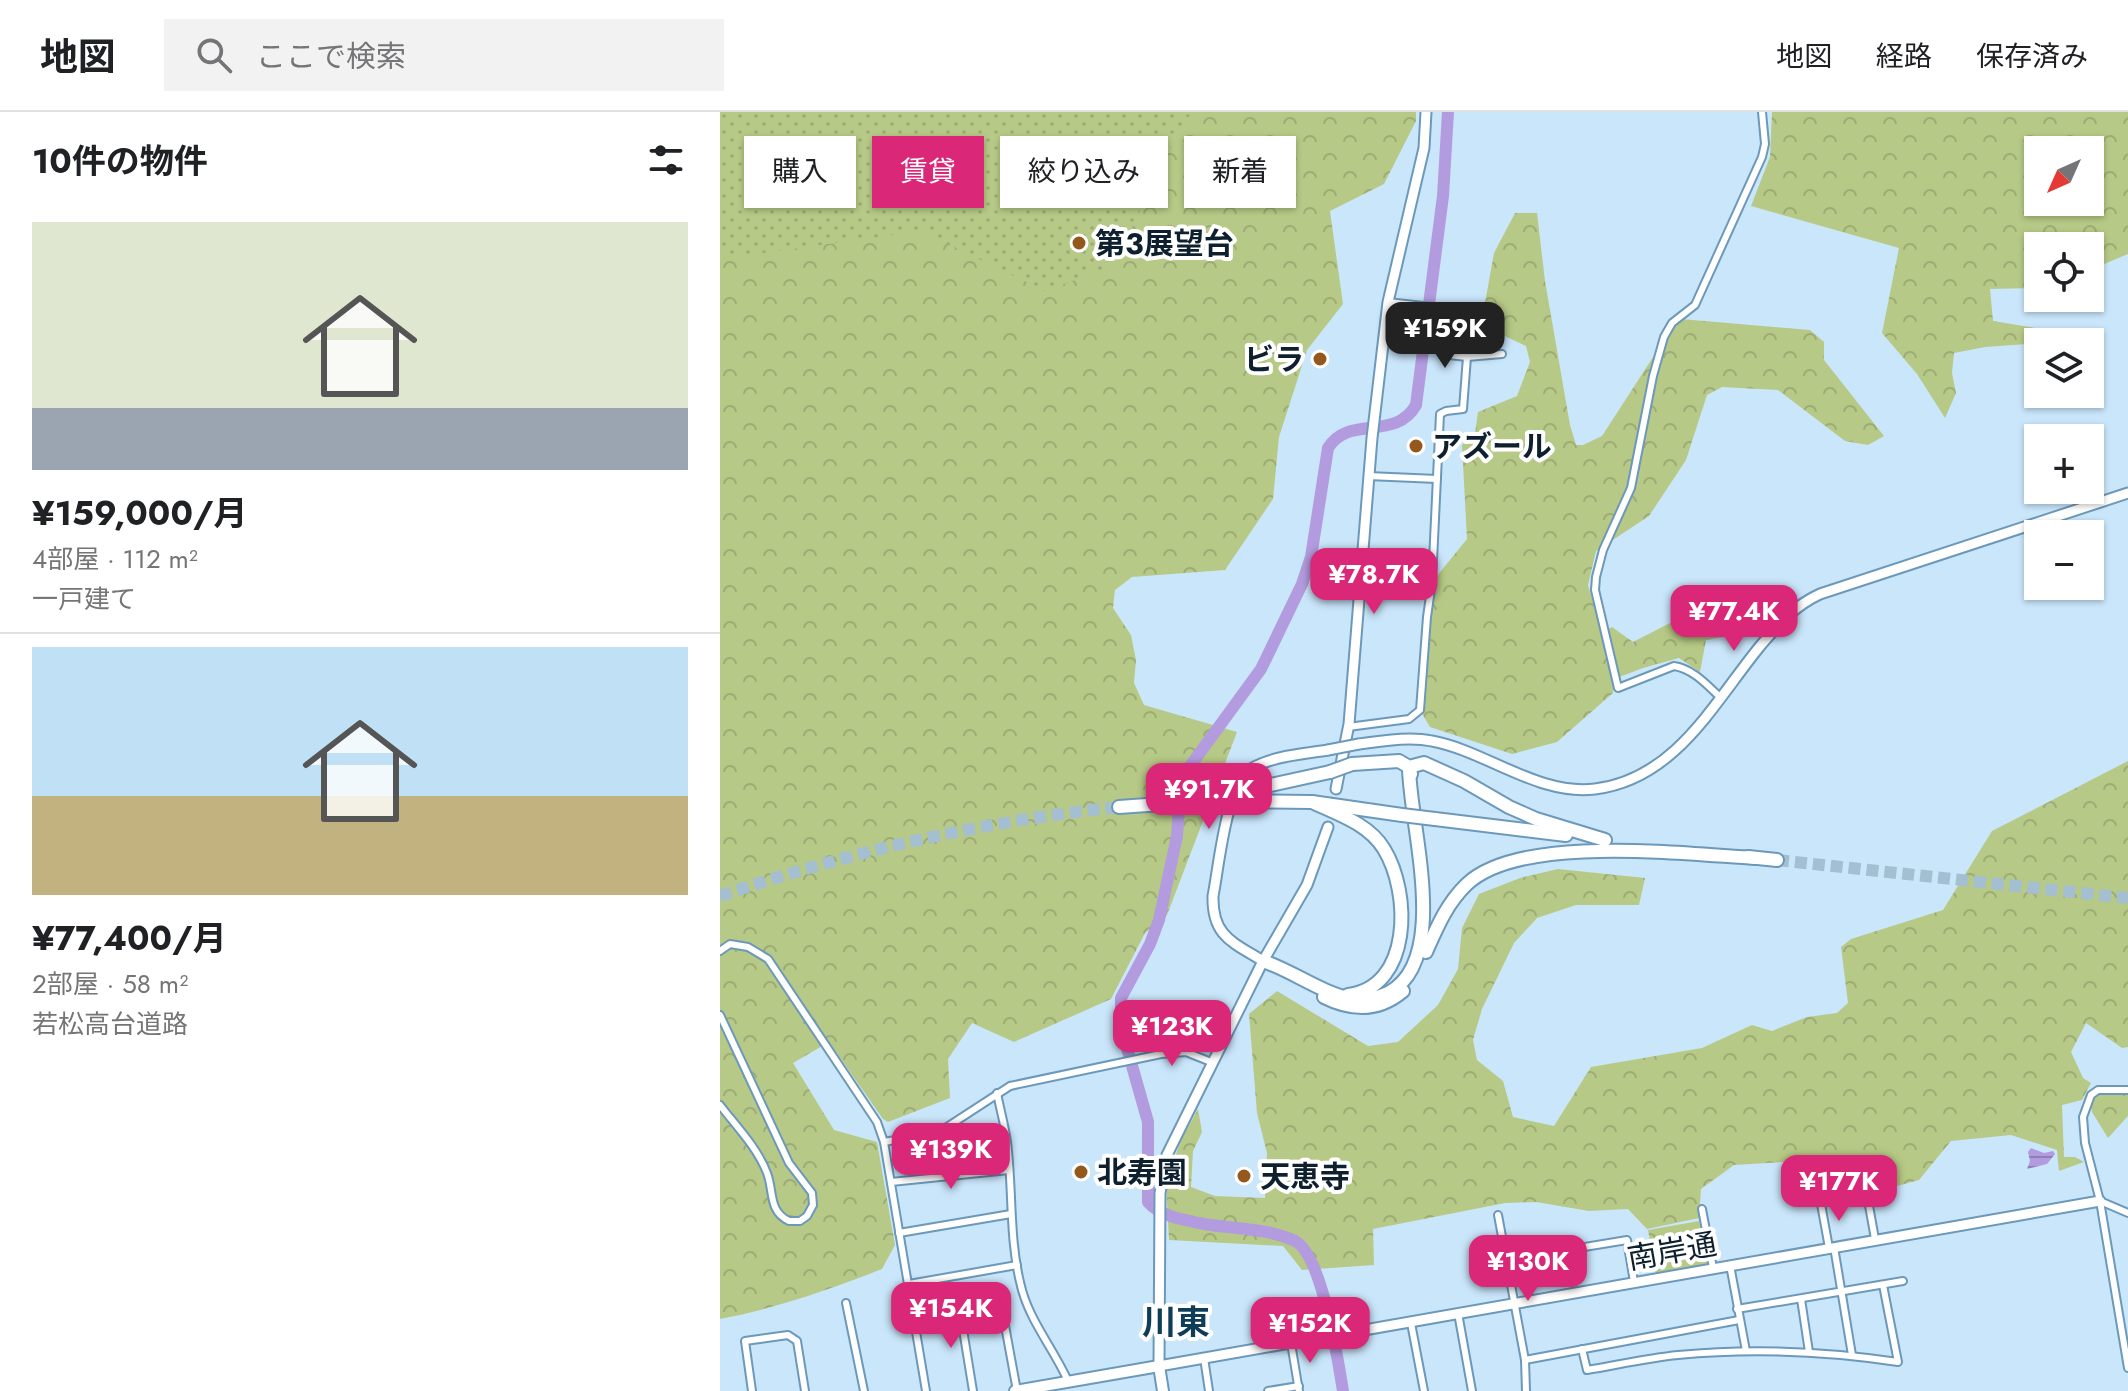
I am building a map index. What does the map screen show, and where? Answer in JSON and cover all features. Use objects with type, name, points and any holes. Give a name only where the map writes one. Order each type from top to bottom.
[{"type":"highway","points":[[1244,796],[1352,764],[1399,761],[1409,767],[1424,763],[1536,819],[1605,840]]},
{"type":"highway","points":[[1409,767],[1424,838],[1429,890],[1426,952]]},
{"type":"highway","points":[[1263,961],[1341,996],[1367,1000],[1394,989],[1413,966],[1419,947],[1423,887],[1409,791],[1409,767]]},
{"type":"highway","points":[[1124,806],[1244,796],[1777,860]]},
{"type":"highway","points":[[1312,802],[1371,833],[1384,849],[1398,887],[1399,938],[1394,961],[1387,974],[1372,988],[1341,996]]},
{"type":"highway","points":[[1263,961],[1282,976],[1341,1005],[1369,1008],[1389,1002],[1407,988],[1417,975],[1446,909],[1468,883],[1489,869],[1507,863],[1593,850],[1755,858]]},
{"type":"main road","points":[[1336,789],[1348,727],[1368,476],[1388,302],[1424,148],[1426,112]]},
{"type":"main road","points":[[1263,961],[1228,939],[1216,926],[1213,911],[1213,896],[1233,791],[1244,773],[1261,763],[1359,744],[1431,740],[1565,788],[1594,789],[1642,776],[1686,741],[1781,621],[1801,603],[2128,493]]},
{"type":"main road","points":[[1163,1391],[1159,1366],[1160,1193],[1167,1155],[1263,961],[1307,885],[1328,827]]},
{"type":"main road","name":"南岸通","points":[[1159,1366],[2100,1201]]},
{"type":"main road","points":[[1016,1391],[1159,1366]]},
{"type":"street","points":[[1720,697],[1700,678],[1682,667],[1674,666],[1618,688],[1595,590],[1603,550],[1631,488],[1653,376],[1664,337],[1672,323],[1695,305],[1762,157],[1765,144],[1762,112]]},
{"type":"street","points":[[1388,302],[1432,307],[1441,315],[1445,352],[1467,357],[1502,354]]},
{"type":"street","points":[[1348,727],[1409,719],[1420,710],[1432,582],[1440,414],[1463,409],[1467,357]]},
{"type":"street","points":[[1368,476],[1437,479]]},
{"type":"street","points":[[720,951],[730,944],[748,947],[768,959],[877,1122],[884,1142],[926,1391]]},
{"type":"street","points":[[720,1015],[789,1163],[812,1193],[813,1205],[807,1216],[800,1221],[789,1221],[776,1210],[772,1204],[768,1174],[756,1152],[720,1105]]},
{"type":"street","points":[[884,1142],[929,1134],[947,1127],[1010,1086],[1135,1058],[1186,1052],[1211,1062]]},
{"type":"street","points":[[2128,1090],[2098,1090],[2091,1095],[2083,1117],[2085,1143],[2100,1201],[2128,1368]]},
{"type":"street","points":[[997,1093],[1007,1141],[1017,1265],[1030,1313],[1057,1356],[1068,1381]]},
{"type":"street","points":[[891,1182],[1009,1170]]},
{"type":"street","points":[[1866,1189],[1875,1239]]},
{"type":"street","points":[[2100,1201],[2128,1213]]},
{"type":"street","points":[[1821,1204],[1852,1355]]},
{"type":"street","points":[[1702,1209],[1713,1268]]},
{"type":"street","points":[[899,1233],[1011,1214]]},
{"type":"street","points":[[1498,1215],[1525,1360],[1526,1391]]},
{"type":"street","points":[[1506,1260],[1627,1240],[1634,1282]]},
{"type":"street","points":[[909,1284],[1017,1265]]},
{"type":"street","points":[[1730,1265],[1746,1351]]},
{"type":"street","points":[[1737,1309],[1903,1281]]},
{"type":"street","points":[[1582,1349],[1587,1370],[1676,1355],[1746,1351],[1852,1355],[1898,1362],[1883,1285]]},
{"type":"street","points":[[1801,1299],[1809,1352]]},
{"type":"street","points":[[846,1303],[864,1391]]},
{"type":"street","points":[[1001,1304],[1016,1391]]},
{"type":"street","points":[[959,1305],[973,1391]]},
{"type":"street","points":[[1458,1313],[1472,1391]]},
{"type":"street","points":[[1525,1360],[1739,1320]]},
{"type":"street","points":[[1411,1323],[1424,1391]]},
{"type":"street","points":[[752,1391],[745,1341],[788,1335],[797,1341],[805,1391]]},
{"type":"street","points":[[1268,1391],[1299,1388],[1291,1343]]},
{"type":"street","points":[[1204,1358],[1209,1391]]},
{"type":"green space","points":[[720,112],[1195,112],[1185,119],[1168,154],[1168,136],[1000,136],[1000,208],[1141,208],[1113,266],[1045,291],[921,231],[720,259]]},
{"type":"green space","points":[[1150,112],[1416,112],[1416,121],[1384,184],[1330,211],[1343,304],[1307,350],[1279,437],[1273,499],[1225,570],[1132,577],[1115,590],[1113,608],[1131,635],[1136,660],[1134,683],[1144,705],[1237,732],[1167,915],[1145,933],[1111,999],[1014,1042],[972,1023],[948,1059],[950,1098],[888,1122],[829,1042],[793,1063],[834,1130],[877,1142],[895,1245],[882,1269],[802,1298],[720,1319],[720,233],[809,208],[856,208],[856,195],[872,190],[872,208],[984,208],[984,159],[1000,154],[1000,208],[1168,208],[1168,136],[1065,136]]},
{"type":"green space","points":[[1772,112],[2128,112],[2128,254],[2104,264],[2104,232],[2024,232],[2024,288],[1990,289],[1993,321],[2035,328],[2024,328],[2024,344],[1954,353],[1952,373],[1956,393],[1945,418],[1917,374],[1882,333],[1899,248],[1751,206],[1770,157]]},
{"type":"green space","points":[[1515,213],[1537,213],[1545,281],[1576,445],[1602,436],[1681,319],[1810,330],[1824,342],[1824,360],[1884,436],[1868,445],[1845,441],[1778,390],[1722,387],[1707,395],[1686,460],[1649,516],[1596,551],[1588,585],[1602,633],[1612,627],[1633,642],[1717,599],[1739,634],[1706,640],[1700,672],[1679,658],[1614,679],[1613,693],[1557,742],[1512,754],[1430,727],[1420,710],[1432,582],[1467,539],[1462,445],[1475,433],[1478,412],[1517,396],[1530,362],[1526,346],[1481,325],[1494,253]]},
{"type":"green space","points":[[2128,761],[2128,1047],[2122,1048],[2086,1023],[2071,1052],[2083,1078],[2091,1083],[2082,1100],[2062,1105],[2064,1157],[2075,1157],[2084,1162],[2059,1171],[2057,1150],[2011,1135],[1951,1141],[1919,1180],[1879,1191],[1845,1178],[1815,1186],[1783,1162],[1734,1165],[1701,1189],[1699,1218],[1647,1229],[1628,1209],[1589,1211],[1536,1202],[1505,1203],[1373,1229],[1374,1265],[1302,1270],[1283,1246],[1169,1240],[1166,1183],[1181,1140],[1198,1109],[1202,1132],[1193,1151],[1191,1187],[1215,1196],[1265,1198],[1267,1153],[1257,1113],[1249,1014],[1277,991],[1368,1046],[1398,1042],[1438,1005],[1458,969],[1462,928],[1479,894],[1520,878],[1558,869],[1645,878],[1639,905],[1576,905],[1537,918],[1514,943],[1482,1009],[1473,1040],[1477,1060],[1503,1081],[1513,1117],[1554,1126],[1591,1067],[1702,1048],[1752,1025],[1772,1031],[1807,1017],[1837,1013],[1848,1003],[1841,947],[1851,939],[1943,910],[1992,831]]},
{"type":"green space","points":[[2100,1094],[2128,1095],[2128,1116],[2108,1138],[2092,1112],[2090,1102]]},
{"type":"green space","points":[[1699,1221],[1708,1265],[1656,1273],[1648,1230]]},
{"type":"shaded area","points":[[2031,1148],[2044,1153],[2053,1151],[2055,1154],[2047,1164],[2027,1169]]},
{"type":"waterway","points":[[1343,1391],[1321,1286],[1305,1250],[1295,1241],[1262,1231],[1181,1219],[1160,1211],[1148,1202],[1148,1122],[1125,1041],[1121,998],[1150,944],[1159,920],[1177,836],[1180,796],[1188,769],[1261,669],[1302,584],[1311,557],[1328,448],[1348,432],[1396,423],[1416,405],[1443,196],[1448,112]]},
{"type":"tunnel","points":[[720,896],[917,840],[1018,821],[1119,807]]},
{"type":"tunnel","points":[[1777,860],[2128,898]]},
{"type":"place","name":"第3展望台","points":[[1079,243]]},
{"type":"place","name":"ビラ","points":[[1320,359]]},
{"type":"place","name":"アズール","points":[[1416,446]]},
{"type":"place","name":"北寿園","points":[[1081,1172]]},
{"type":"place","name":"天恵寺","points":[[1244,1176]]},
{"type":"district","name":"川東","points":[[1176,1322]]}]
